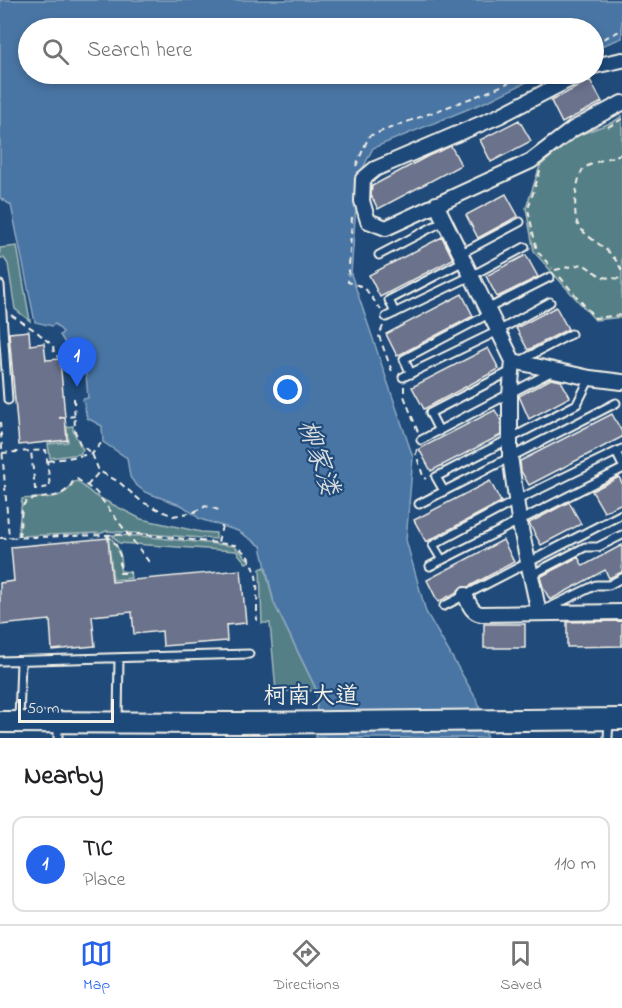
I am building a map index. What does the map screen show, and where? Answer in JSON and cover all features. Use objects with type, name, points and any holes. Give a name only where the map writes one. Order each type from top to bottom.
[{"type":"main road","name":"柯南大道","points":[[10,722],[58,730],[118,722],[576,720],[613,725]]},
{"type":"street","points":[[604,64],[622,60]]},
{"type":"street","points":[[561,84],[499,116],[375,168],[363,179],[362,201],[368,221],[386,228],[531,161],[573,129],[622,103]]},
{"type":"street","points":[[436,204],[515,364],[510,395],[510,456],[519,520],[539,613]]},
{"type":"street","points":[[515,364],[622,382]]},
{"type":"street","points":[[465,595],[472,610],[476,613],[622,612]]},
{"type":"lane","points":[[379,255],[444,220]]},
{"type":"lane","points":[[395,313],[389,300],[520,222]]},
{"type":"lane","points":[[386,317],[525,247]]},
{"type":"lane","points":[[550,302],[498,331],[407,375],[404,359],[552,274]]},
{"type":"lane","points":[[0,285],[8,400]]},
{"type":"lane","points":[[439,431],[430,413],[571,334]]},
{"type":"lane","points":[[421,440],[510,395],[553,370]]},
{"type":"lane","points":[[444,491],[436,477],[577,404],[590,378]]},
{"type":"lane","points":[[419,504],[616,403]]},
{"type":"lane","points":[[577,404],[585,418]]},
{"type":"lane","points":[[442,560],[433,544],[619,450],[622,464]]},
{"type":"lane","points":[[430,566],[622,469]]},
{"type":"lane","points":[[529,568],[622,514]]},
{"type":"lane","points":[[444,606],[529,568],[585,547],[598,547],[622,535]]},
{"type":"lane","points":[[539,613],[596,585],[609,585],[622,578]]},
{"type":"lane","points":[[0,661],[249,654]]},
{"type":"lane","points":[[118,722],[120,658]]},
{"type":"lane","points":[[10,722],[21,661]]},
{"type":"path","points":[[604,38],[622,30]]},
{"type":"path","points":[[604,128],[622,119]]},
{"type":"path","points":[[622,154],[585,167],[581,174],[574,213],[580,228],[616,258],[622,271]]},
{"type":"path","points":[[541,167],[528,209],[537,251],[552,274],[595,318],[622,315]]},
{"type":"path","points":[[552,274],[583,264],[602,277],[622,279]]},
{"type":"path","points":[[3,311],[15,316],[53,346],[54,353],[63,360],[72,376]]},
{"type":"path","points":[[74,398],[75,431],[80,444],[92,454],[99,471],[119,482],[142,502],[173,516],[206,506],[222,511]]},
{"type":"path","points":[[59,418],[75,416]]},
{"type":"path","points":[[0,422],[9,538]]},
{"type":"path","points":[[47,461],[92,454],[102,442]]},
{"type":"path","points":[[2,453],[31,451],[46,450],[50,487],[35,489],[31,451]]},
{"type":"path","points":[[87,486],[99,471]]},
{"type":"path","points":[[19,537],[22,509],[26,502],[67,492],[72,481],[77,479],[105,502],[149,562]]},
{"type":"path","points":[[39,489],[39,498]]},
{"type":"path","points":[[218,542],[222,526]]},
{"type":"path","points":[[0,538],[127,533],[235,545],[245,551],[255,569],[257,621]]},
{"type":"path","points":[[104,534],[115,543],[120,556],[121,562],[118,567],[120,573],[131,573]]},
{"type":"green space","points":[[622,116],[622,317],[595,320],[534,252],[526,208],[540,166],[574,137],[613,122]]},
{"type":"green space","points":[[17,246],[30,321],[15,309],[8,264],[4,258],[0,258],[0,248]]},
{"type":"green space","points":[[73,426],[73,431],[83,450],[80,454],[50,458],[48,444],[68,442],[67,427]]},
{"type":"green space","points":[[77,481],[94,495],[141,519],[216,533],[216,539],[106,531],[18,536],[22,499],[58,496]]},
{"type":"green space","points":[[108,535],[119,550],[121,571],[130,572],[131,578],[113,580]]},
{"type":"green space","points":[[112,535],[234,546],[250,561],[246,563],[236,551],[119,543]]},
{"type":"green space","points":[[265,567],[274,603],[317,691],[276,691],[270,623],[262,623],[260,569]]},
{"type":"water","name":"柳家溇","points":[[0,0],[622,0],[622,38],[604,45],[604,18],[18,18],[18,84],[523,84],[490,100],[373,148],[358,178],[351,274],[413,457],[406,540],[426,612],[478,702],[487,738],[316,738],[317,691],[274,603],[261,546],[238,531],[200,519],[183,506],[145,492],[130,477],[127,458],[103,442],[102,426],[87,418],[83,399],[88,398],[86,374],[78,374],[76,361],[60,335],[63,332],[55,324],[52,326],[35,322],[11,205],[0,198]]},
{"type":"building","points":[[583,84],[592,84],[602,102],[562,123],[551,101]]},
{"type":"building","points":[[519,120],[531,141],[491,162],[480,140]]},
{"type":"building","points":[[451,146],[461,165],[378,209],[371,195],[372,186]]},
{"type":"building","points":[[506,194],[518,216],[478,238],[466,215]]},
{"type":"building","points":[[442,237],[453,259],[380,297],[369,275]]},
{"type":"building","points":[[526,255],[538,277],[497,297],[486,276]]},
{"type":"building","points":[[462,294],[473,316],[397,356],[386,334]]},
{"type":"building","points":[[556,307],[568,329],[528,350],[516,328]]},
{"type":"building","points":[[29,331],[30,345],[44,343],[46,360],[60,359],[67,440],[19,445],[9,333]]},
{"type":"building","points":[[488,348],[499,369],[424,409],[412,387]]},
{"type":"building","points":[[551,379],[561,381],[570,397],[529,419],[519,396]]},
{"type":"building","points":[[495,410],[501,421],[501,435],[431,471],[419,449]]},
{"type":"building","points":[[612,414],[622,432],[622,437],[529,485],[521,471],[520,461]]},
{"type":"building","points":[[619,477],[622,483],[622,503],[604,512],[592,491]]},
{"type":"building","points":[[490,481],[501,502],[426,542],[414,520]]},
{"type":"building","points":[[569,502],[581,524],[541,545],[529,523]]},
{"type":"building","points":[[108,538],[112,582],[241,570],[246,623],[226,625],[227,641],[163,646],[162,631],[134,634],[132,612],[92,616],[95,646],[52,650],[50,620],[0,625],[0,583],[14,581],[11,547]]},
{"type":"building","points":[[503,540],[514,562],[468,587],[461,587],[457,592],[438,602],[427,580]]},
{"type":"building","points":[[622,545],[622,572],[609,578],[605,570],[550,600],[540,577],[578,557],[583,566]]},
{"type":"building","points":[[622,621],[622,646],[567,647],[567,622]]},
{"type":"building","points":[[484,624],[525,624],[525,648],[484,648]]},
{"type":"place","name":"TIC","points":[[77,387]]}]
